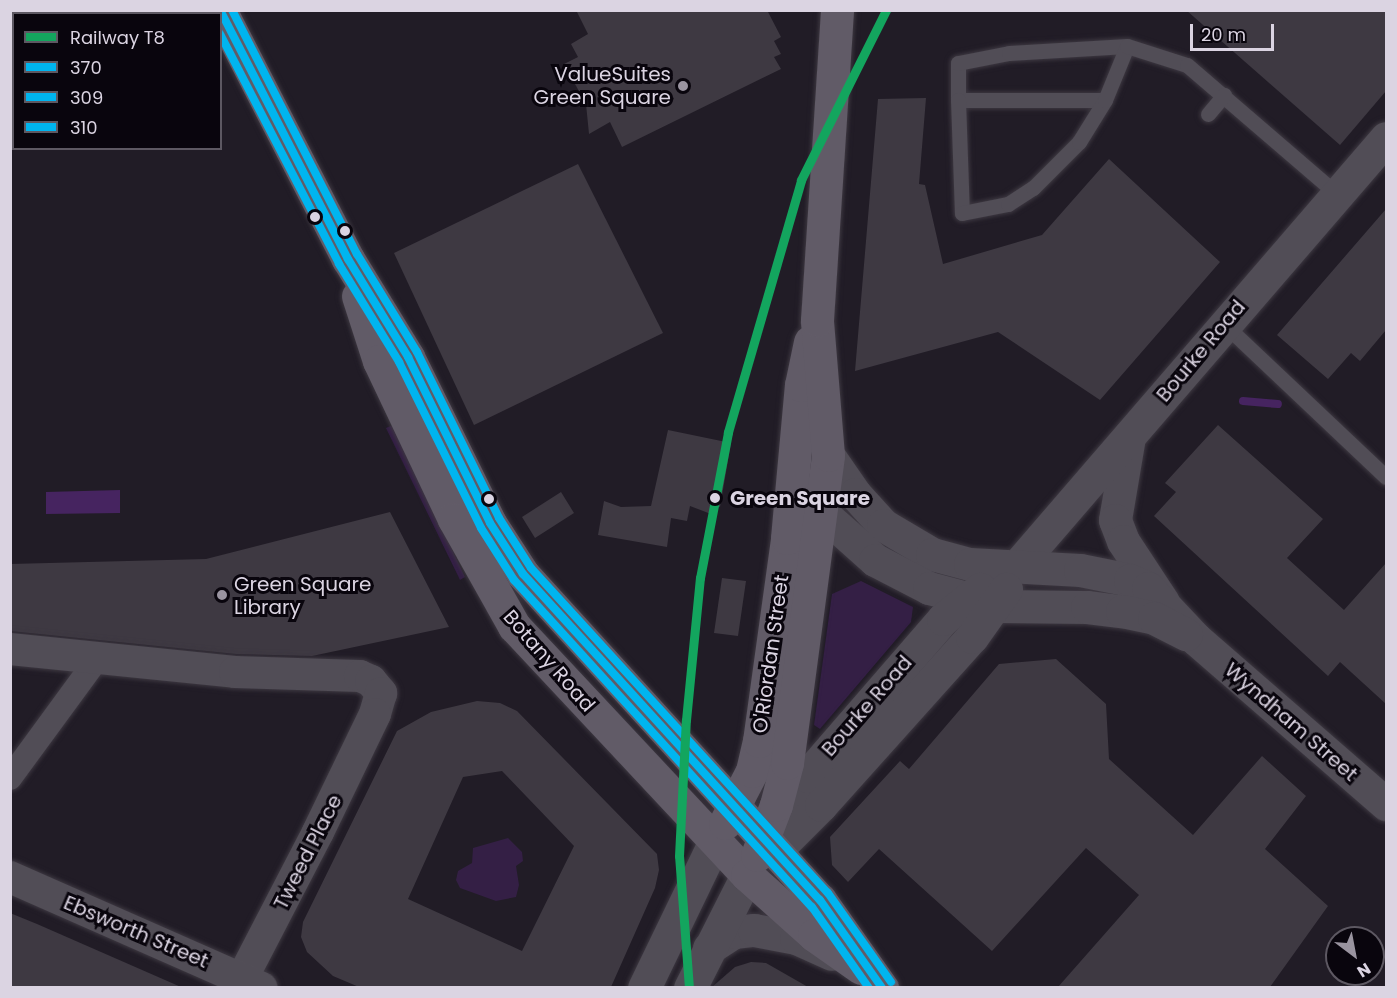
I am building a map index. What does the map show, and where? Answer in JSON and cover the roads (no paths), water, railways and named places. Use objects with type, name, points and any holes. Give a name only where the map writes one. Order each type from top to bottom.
[{"type":"main road","name":"O'Riordan Street","points":[[714,843],[760,824],[791,733],[828,454],[817,320],[837,10]]},
{"type":"main road","name":"Botany Road","points":[[222,14],[348,259],[408,357],[490,523],[523,574],[760,824],[834,917],[877,982]]},
{"type":"main road","name":"Bourke Road","points":[[760,824],[821,806],[997,606],[1017,566],[1223,323],[1386,138]]},
{"type":"main road","name":"Botany Road","points":[[348,259],[379,361],[492,593],[538,654],[714,843],[814,935],[877,982]]},
{"type":"main road","name":"O'Riordan Street","points":[[760,824],[752,771],[759,741],[796,456],[803,372],[817,320]]},
{"type":"main road","points":[[1130,435],[1115,520],[1124,541],[1163,602]]},
{"type":"main road","name":"Wyndham Street","points":[[828,454],[874,517],[907,542],[957,562],[1071,569],[1130,580],[1148,588],[1196,639],[1386,804]]},
{"type":"main road","name":"O'Riordan Street","points":[[796,456],[802,484],[821,512]]},
{"type":"main road","name":"Wyndham Street","points":[[821,512],[859,549],[889,569],[929,588],[997,606],[1074,606],[1122,611],[1154,618],[1196,639]]},
{"type":"main road","name":"Bourke Road","points":[[747,875],[760,824],[803,780],[966,598],[1017,566]]},
{"type":"main road","points":[[644,987],[714,843]]},
{"type":"main road","points":[[690,987],[747,875]]},
{"type":"main road","points":[[709,948],[734,932],[770,931],[811,944],[877,982]]},
{"type":"street","points":[[10,649],[97,659],[10,778]]},
{"type":"street","name":"Tweed Place","points":[[97,659],[235,672],[360,676],[371,681],[381,693],[375,714],[248,985]]},
{"type":"street","name":"Ebsworth Street","points":[[10,877],[248,985]]},
{"type":"lane","points":[[1127,46],[1105,100],[1079,142],[1033,188],[1008,204],[962,213],[958,63],[1009,53],[1127,46],[1187,65],[1337,194]]},
{"type":"lane","points":[[1208,114],[1224,96]]},
{"type":"lane","points":[[958,100],[1105,100]]},
{"type":"lane","points":[[1223,323],[1386,477]]},
{"type":"waterway","points":[[1243,401],[1278,404]]},
{"type":"rail line","name":"T8","points":[[689,988],[679,856],[686,720],[700,578],[728,432],[801,180],[886,10]]},
{"type":"place","name":"ValueSuites Green Square","points":[[683,86]]},
{"type":"place","name":"Green Square","points":[[715,498]]},
{"type":"place","name":"Green Square Library","points":[[222,595]]}]
